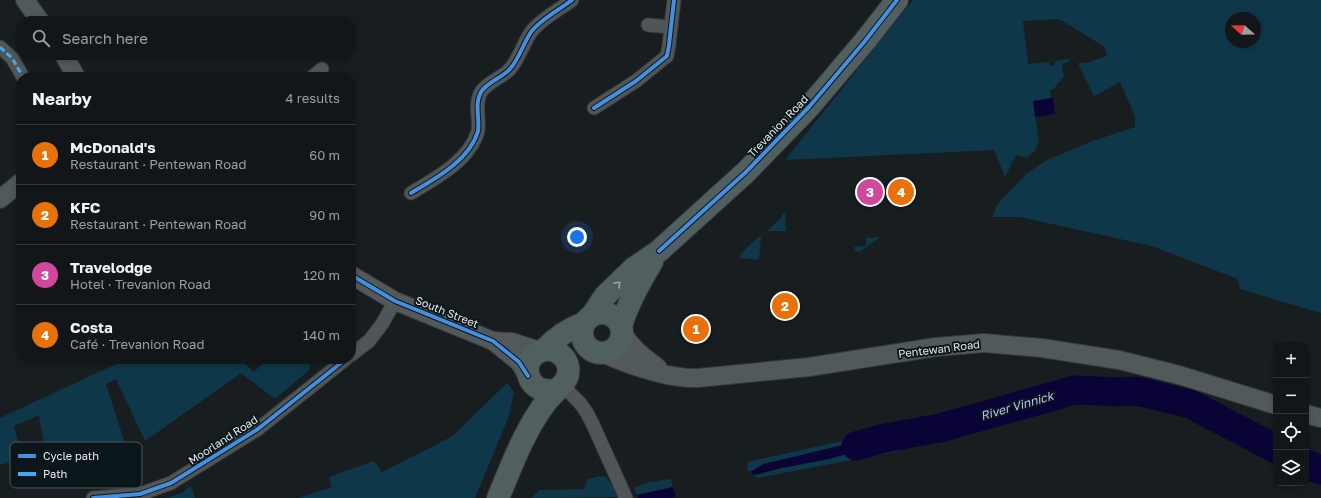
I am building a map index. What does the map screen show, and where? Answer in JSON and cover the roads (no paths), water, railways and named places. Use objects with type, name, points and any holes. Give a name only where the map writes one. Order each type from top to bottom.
[{"type":"highway","name":"Trevanion Road","points":[[659,251],[746,172],[810,107],[865,41],[896,0]]},
{"type":"highway","points":[[603,354],[588,349],[581,336],[581,329],[605,296],[634,268],[659,251]]},
{"type":"highway","points":[[500,493],[523,437],[545,403],[562,385],[578,372],[603,354],[616,348],[620,343],[622,329],[630,301],[659,251]]},
{"type":"highway","points":[[523,437],[531,394],[528,370],[531,359],[552,341],[568,330],[600,312],[613,316],[618,320],[622,329]]},
{"type":"highway","points":[[530,379],[537,388],[551,391],[562,385],[568,374],[566,360],[562,355],[556,351],[542,351]]},
{"type":"main road","points":[[25,0],[36,16]]},
{"type":"main road","points":[[67,60],[73,72]]},
{"type":"main road","points":[[0,199],[16,186]]},
{"type":"main road","name":"South Street","points":[[356,278],[396,301],[493,341],[519,362],[530,379]]},
{"type":"main road","points":[[622,329],[628,341],[642,356],[667,376]]},
{"type":"main road","name":"South Street","points":[[493,341],[512,342],[542,351]]},
{"type":"main road","name":"Pentewan Road","points":[[603,354],[667,376],[698,378],[809,367],[936,346],[984,343],[1042,348],[1119,360],[1179,375],[1273,404]]},
{"type":"main road","points":[[1309,415],[1321,418]]},
{"type":"street","points":[[411,193],[445,173],[469,149],[478,132],[478,99],[481,91],[490,83],[502,77],[509,70],[516,61],[527,38],[539,24],[572,0]]},
{"type":"street","points":[[594,108],[636,81],[667,56],[674,0]]},
{"type":"street","points":[[648,25],[671,28]]},
{"type":"street","points":[[0,47],[12,58],[20,72]]},
{"type":"street","points":[[318,72],[322,68]]},
{"type":"street","points":[[356,351],[369,341],[382,324],[396,301]]},
{"type":"street","name":"Moorland Road","points":[[92,498],[140,494],[171,483],[258,430],[340,364]]},
{"type":"street","points":[[562,385],[580,403],[587,413],[624,494]]},
{"type":"waterway","name":"River Vinnick","points":[[856,446],[885,438],[940,428],[1075,390],[1141,392],[1190,404],[1273,447]]},
{"type":"waterway","name":"River Vinnick","points":[[1309,465],[1321,470]]},
{"type":"place","name":"Travelodge","points":[[870,192]]},
{"type":"place","name":"Costa","points":[[901,192]]},
{"type":"place","name":"KFC","points":[[785,306]]},
{"type":"place","name":"McDonald's","points":[[696,329]]}]
